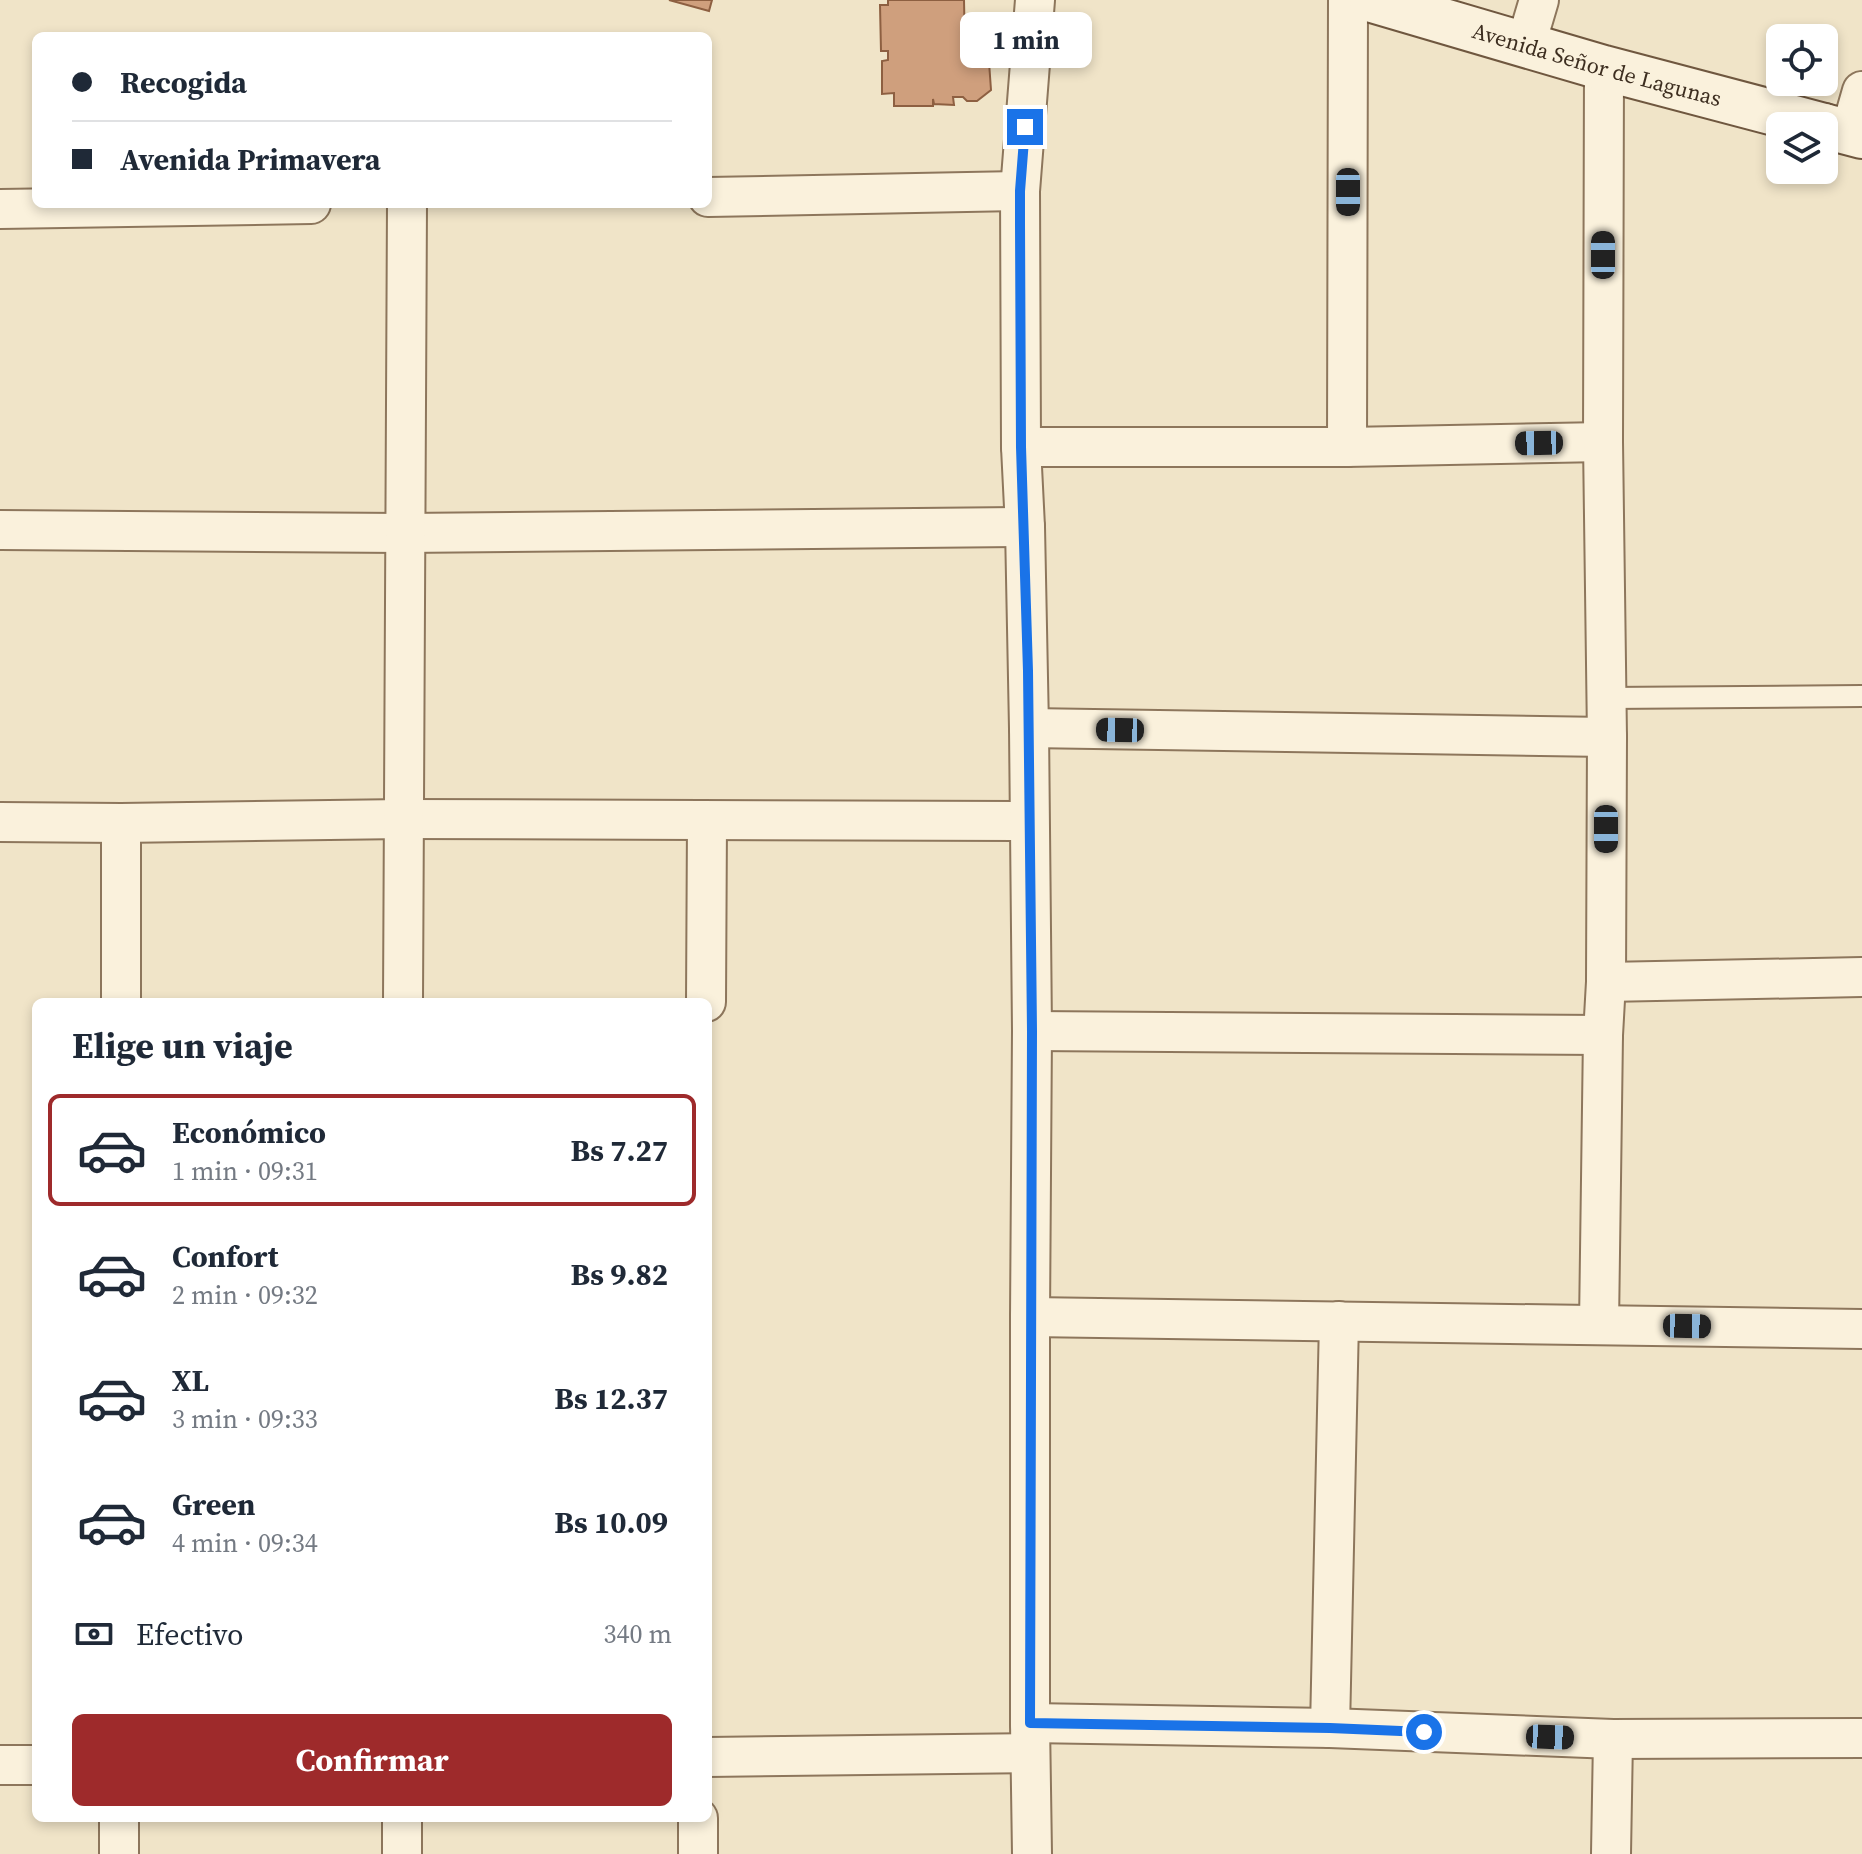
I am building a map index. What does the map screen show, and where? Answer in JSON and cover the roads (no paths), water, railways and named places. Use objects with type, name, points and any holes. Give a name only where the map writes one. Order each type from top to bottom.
[{"type":"street","points":[[1032,1854],[1032,1031],[1029,728],[1021,447],[1020,191],[1035,0]]},
{"type":"street","points":[[1347,447],[1348,0]]},
{"type":"street","name":"Avenida Señor de Lagunas","points":[[1372,0],[1604,68],[1840,130]]},
{"type":"street","points":[[1526,44],[1539,0]]},
{"type":"street","points":[[1599,1325],[1607,737],[1603,442],[1604,68]]},
{"type":"street","points":[[1840,130],[1862,91]]},
{"type":"street","points":[[712,197],[1020,191]]},
{"type":"street","points":[[0,209],[62,208]]},
{"type":"street","points":[[403,998],[407,208]]},
{"type":"street","points":[[1021,447],[1347,447],[1603,442]]},
{"type":"street","points":[[0,530],[404,533],[1025,527]]},
{"type":"street","points":[[1029,728],[1607,737]]},
{"type":"street","points":[[0,822],[404,819],[1029,821]]},
{"type":"street","points":[[706,998],[707,821]]},
{"type":"street","points":[[121,823],[121,998]]},
{"type":"street","points":[[1606,982],[1862,977]]},
{"type":"street","points":[[1032,1031],[1603,1035]]},
{"type":"street","points":[[1030,1317],[1862,1329]]},
{"type":"street","points":[[1330,1728],[1339,1321]]},
{"type":"street","points":[[712,1757],[1030,1738],[1330,1728],[1613,1739],[1862,1738]]},
{"type":"street","points":[[1611,1854],[1613,1739]]},
{"type":"street","points":[[0,1765],[32,1765]]},
{"type":"street","points":[[119,1822],[119,1854]]},
{"type":"street","points":[[402,1822],[402,1854]]},
{"type":"street","points":[[698,1822],[698,1854]]},
{"type":"lane","points":[[1607,698],[1862,696]]}]
